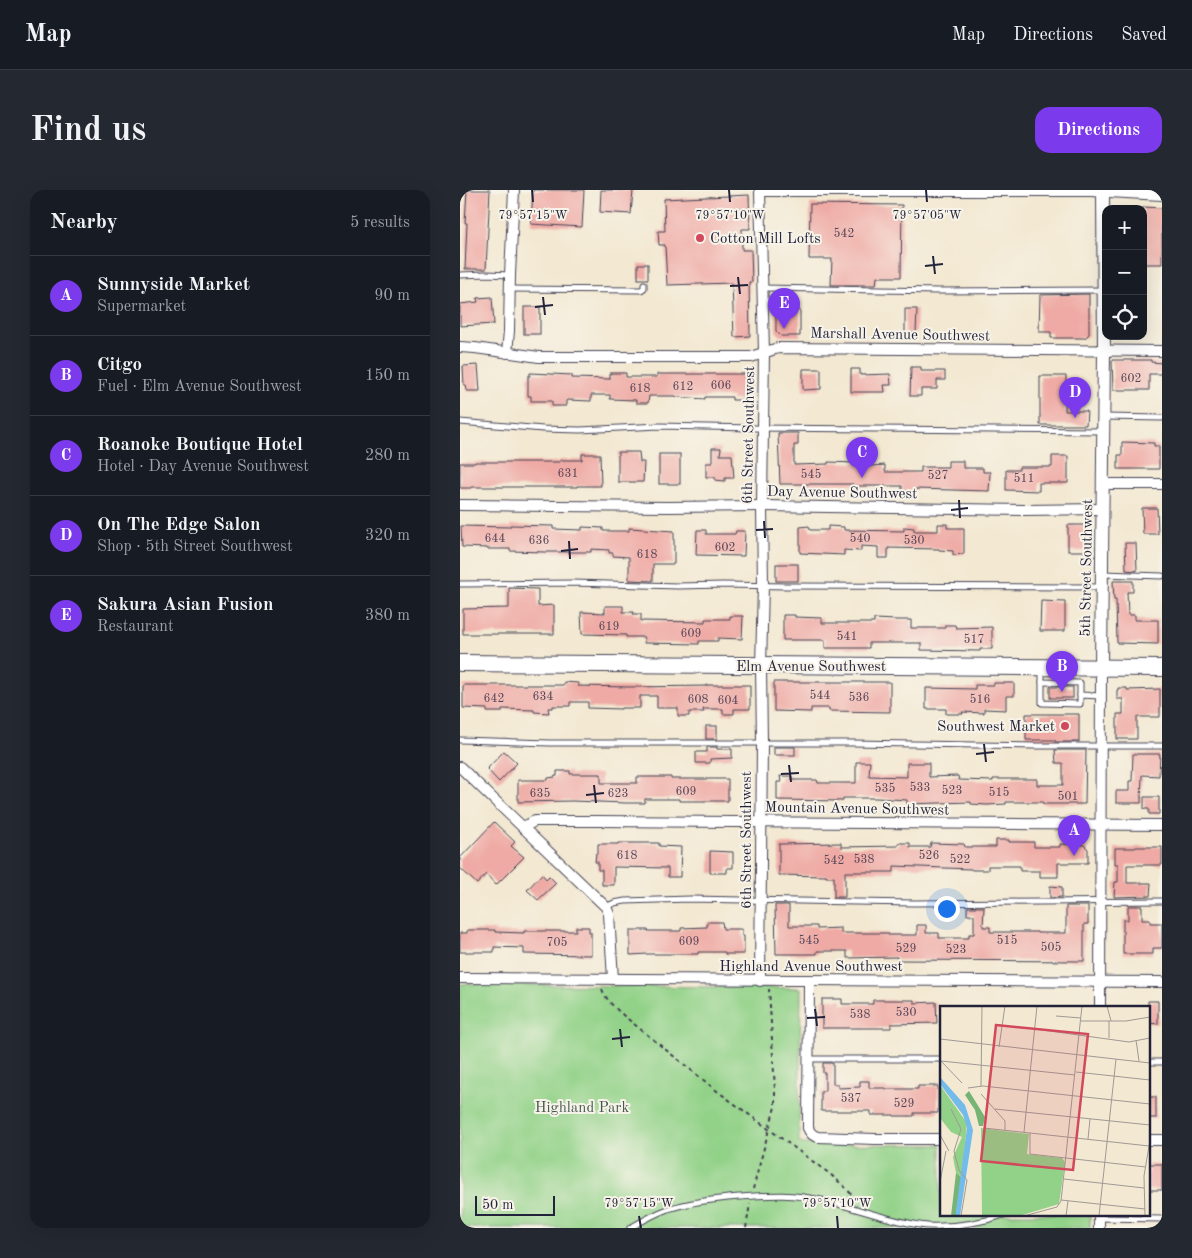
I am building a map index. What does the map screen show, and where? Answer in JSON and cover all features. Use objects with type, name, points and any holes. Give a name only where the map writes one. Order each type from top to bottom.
[{"type":"main road","name":"Elm Avenue Southwest","points":[[460,663],[761,666],[1042,675],[1101,668],[1162,668]]},
{"type":"street","points":[[507,353],[514,190]]},
{"type":"street","points":[[760,190],[1103,191],[1162,195]]},
{"type":"street","name":"6th Street Southwest","points":[[760,190],[764,352],[762,428],[763,586],[760,981]]},
{"type":"street","name":"5th Street Southwest","points":[[1103,191],[1104,250]]},
{"type":"street","name":"5th Street Southwest","points":[[1100,1006],[1104,295]]},
{"type":"street","name":"Marshall Avenue Southwest","points":[[460,347],[539,356],[751,357],[778,348],[1162,351]]},
{"type":"street","points":[[1103,484],[1162,484]]},
{"type":"street","name":"Day Avenue Southwest","points":[[460,505],[1103,509]]},
{"type":"street","points":[[460,767],[606,907],[609,914],[613,979]]},
{"type":"street","name":"Mountain Avenue Southwest","points":[[523,827],[535,821],[1162,825]]},
{"type":"street","name":"Highland Avenue Southwest","points":[[460,978],[1162,982]]},
{"type":"street","points":[[809,981],[808,1128],[810,1132],[818,1137],[940,1139]]},
{"type":"lane","points":[[460,275],[510,275]]},
{"type":"lane","points":[[510,289],[641,290],[644,288],[644,284]]},
{"type":"lane","points":[[762,288],[939,291],[1102,290]]},
{"type":"lane","points":[[1103,417],[1162,418]]},
{"type":"lane","points":[[460,422],[580,430],[658,426],[1103,431]]},
{"type":"lane","points":[[460,584],[573,583],[763,586],[1102,581],[1162,576]]},
{"type":"lane","points":[[1042,675],[1080,683],[1080,695],[1080,704],[1042,704],[1042,675]]},
{"type":"lane","points":[[1080,695],[1101,696]]},
{"type":"lane","points":[[460,740],[1162,746]]},
{"type":"lane","points":[[606,907],[625,901],[690,899],[905,903],[1162,901]]},
{"type":"lane","points":[[808,1059],[940,1059]]},
{"type":"lane","points":[[630,1228],[651,1216],[676,1207],[716,1199],[780,1194],[823,1200],[927,1226],[981,1222],[1000,1216]]},
{"type":"lane","points":[[1099,1220],[1162,1219]]},
{"type":"path","points":[[601,987],[612,1006],[717,1091],[830,1174],[845,1187],[867,1212]]},
{"type":"path","points":[[746,1228],[751,1196],[775,1107],[769,990]]},
{"type":"green space","name":"Highland Park","points":[[460,984],[801,988],[799,1142],[803,1144],[940,1145],[940,1216],[1090,1216],[1090,1228],[460,1228]]},
{"type":"building","points":[[467,190],[490,190],[486,269],[465,269]]},
{"type":"building","points":[[533,190],[584,190],[582,227],[531,224]]},
{"type":"building","points":[[601,190],[633,190],[631,214],[600,212]]},
{"type":"building","name":"Cotton Mill Lofts","points":[[749,195],[750,229],[742,229],[742,250],[751,250],[752,282],[749,282],[750,336],[734,337],[732,283],[667,285],[665,245],[659,245],[658,231],[665,231],[664,199]]},
{"type":"building","points":[[810,204],[902,205],[901,277],[877,277],[876,285],[831,285],[832,259],[809,259]]},
{"type":"building","points":[[1147,207],[1162,208],[1162,264],[1147,264]]},
{"type":"building","points":[[638,264],[648,264],[648,279],[638,279]]},
{"type":"building","points":[[1089,294],[1089,334],[1085,338],[1051,338],[1051,332],[1039,332],[1040,295]]},
{"type":"building","points":[[492,297],[494,324],[460,326],[460,304],[478,302],[477,298]]},
{"type":"building","points":[[524,307],[540,307],[540,334],[524,334]]},
{"type":"building","points":[[905,309],[917,309],[916,333],[905,333]]},
{"type":"building","points":[[776,310],[800,310],[800,336],[781,336],[776,331]]},
{"type":"building","points":[[1112,360],[1151,360],[1151,362],[1162,363],[1162,374],[1149,374],[1149,390],[1113,390]]},
{"type":"building","points":[[478,365],[480,391],[467,391],[466,385],[464,385],[463,366]]},
{"type":"building","points":[[911,367],[921,367],[921,371],[945,371],[945,380],[937,380],[937,389],[921,389],[921,396],[910,396]]},
{"type":"building","points":[[803,369],[821,369],[821,389],[803,390]]},
{"type":"building","points":[[851,369],[860,369],[860,375],[890,374],[891,385],[884,385],[885,392],[851,392]]},
{"type":"building","points":[[530,373],[572,375],[572,378],[610,379],[610,373],[626,373],[626,377],[657,377],[657,374],[749,374],[750,400],[732,400],[732,397],[705,397],[705,399],[649,396],[648,403],[636,403],[636,400],[610,399],[610,395],[591,395],[591,401],[567,400],[566,406],[552,406],[552,401],[531,401],[531,396],[528,396],[528,376],[530,376]]},
{"type":"building","points":[[1040,376],[1066,376],[1065,411],[1087,411],[1086,425],[1040,425]]},
{"type":"building","points":[[778,433],[798,433],[798,445],[794,445],[794,465],[828,464],[828,462],[856,463],[856,458],[871,458],[871,466],[885,465],[885,472],[921,472],[921,467],[948,467],[948,461],[963,461],[963,468],[983,468],[983,472],[990,472],[989,491],[915,489],[915,491],[902,491],[902,486],[780,484]]},
{"type":"building","points":[[1122,442],[1154,443],[1154,446],[1159,446],[1159,469],[1118,469],[1118,455],[1122,455]]},
{"type":"building","points":[[712,448],[721,448],[720,455],[732,455],[734,478],[725,478],[725,481],[715,480],[715,477],[706,477],[706,463],[712,463]]},
{"type":"building","points":[[618,452],[639,452],[640,462],[644,462],[643,482],[618,482]]},
{"type":"building","points":[[582,454],[600,454],[601,486],[460,488],[460,463],[560,462],[560,460],[582,460]]},
{"type":"building","points":[[659,454],[680,454],[680,484],[659,484]]},
{"type":"building","points":[[1052,456],[1068,456],[1068,483],[1039,483],[1039,491],[1006,490],[1006,470],[1019,470],[1019,467],[1052,467]]},
{"type":"building","points":[[1142,508],[1157,508],[1158,534],[1143,534]]},
{"type":"building","points":[[938,524],[947,524],[947,528],[964,528],[964,554],[953,555],[953,551],[939,549],[888,548],[888,558],[878,558],[878,547],[861,546],[861,551],[844,550],[844,555],[800,553],[800,527],[809,526],[810,530],[828,530],[828,526],[844,527],[844,530],[904,531],[904,527],[914,528],[914,531],[938,531]]},
{"type":"building","points":[[510,525],[553,526],[553,529],[582,530],[582,527],[603,528],[603,531],[629,531],[629,528],[674,531],[674,564],[653,564],[653,581],[629,580],[629,557],[613,556],[613,553],[609,553],[609,550],[591,549],[591,552],[545,552],[462,547],[461,526],[510,527]]},
{"type":"building","points":[[1068,525],[1089,525],[1089,551],[1068,551]]},
{"type":"building","points":[[697,530],[706,530],[706,534],[735,534],[736,531],[745,531],[744,556],[696,555]]},
{"type":"building","points":[[1125,543],[1136,543],[1137,571],[1126,570]]},
{"type":"building","points":[[776,564],[798,564],[798,581],[776,581]]},
{"type":"building","points":[[1113,581],[1133,581],[1133,592],[1127,592],[1128,615],[1135,615],[1135,620],[1158,620],[1158,644],[1117,643],[1116,600],[1114,600]]},
{"type":"building","points":[[509,588],[538,589],[538,606],[554,605],[554,634],[463,634],[463,609],[509,608]]},
{"type":"building","points":[[1041,601],[1065,602],[1065,631],[1040,631]]},
{"type":"building","points":[[605,606],[623,606],[623,612],[641,614],[641,621],[705,622],[705,619],[730,619],[730,616],[743,616],[742,639],[718,638],[718,641],[699,641],[699,644],[644,643],[644,637],[582,634],[581,612],[605,613]]},
{"type":"building","points":[[783,615],[822,618],[822,623],[874,623],[874,619],[911,620],[911,628],[945,628],[945,625],[955,625],[956,628],[992,627],[992,649],[980,649],[980,651],[921,650],[921,643],[869,643],[869,648],[825,648],[825,640],[783,640]]},
{"type":"building","points":[[564,682],[578,683],[578,686],[630,687],[750,685],[750,709],[734,709],[734,714],[723,714],[723,709],[703,709],[704,712],[689,712],[689,716],[678,716],[678,708],[657,708],[657,696],[640,696],[640,708],[588,708],[588,702],[570,702],[570,706],[553,706],[553,708],[548,708],[549,713],[534,712],[534,710],[502,709],[502,712],[487,712],[487,709],[463,708],[463,685],[564,685]]},
{"type":"building","points":[[774,682],[890,682],[890,712],[829,711],[829,708],[811,708],[811,712],[774,711]]},
{"type":"building","points":[[994,683],[1014,683],[1014,696],[1006,696],[1006,710],[984,709],[984,713],[962,712],[963,714],[946,714],[946,709],[926,709],[926,688],[975,689],[975,685],[994,685]]},
{"type":"building","points":[[1050,687],[1073,687],[1073,698],[1050,698]]},
{"type":"building","points":[[1118,688],[1127,688],[1127,690],[1160,689],[1160,717],[1137,717],[1137,739],[1117,739],[1117,714],[1123,714],[1123,699],[1117,699]]},
{"type":"building","points":[[1026,714],[1079,714],[1079,742],[1026,740]]},
{"type":"building","points":[[706,726],[717,726],[717,739],[706,739]]},
{"type":"building","points":[[707,747],[732,749],[732,758],[710,759],[710,763],[696,763],[696,752],[707,752]]},
{"type":"building","points":[[774,747],[795,747],[795,755],[774,755]]},
{"type":"building","points":[[1055,750],[1086,750],[1085,804],[1006,802],[1006,804],[987,805],[971,804],[971,802],[907,804],[907,800],[876,798],[843,798],[843,801],[777,800],[777,782],[781,782],[780,776],[792,776],[792,780],[817,780],[818,783],[856,783],[856,762],[870,762],[869,776],[907,777],[907,763],[929,763],[929,777],[958,776],[959,780],[993,781],[993,779],[1037,779],[1037,785],[1063,785],[1063,763],[1056,763]]},
{"type":"building","points":[[504,751],[517,763],[499,782],[487,769]]},
{"type":"building","points":[[1133,754],[1160,754],[1159,776],[1142,775],[1141,803],[1116,803],[1116,791],[1129,791],[1129,781],[1132,781]]},
{"type":"building","points":[[557,771],[570,771],[570,774],[601,774],[601,783],[637,783],[637,777],[728,779],[728,801],[645,799],[645,803],[518,802],[518,780],[548,780],[548,778],[557,776]]},
{"type":"building","points":[[1144,797],[1159,797],[1159,814],[1149,814],[1149,809],[1144,809]]},
{"type":"building","points":[[494,822],[515,842],[511,846],[524,857],[496,885],[486,874],[477,884],[460,868],[460,858]]},
{"type":"building","points":[[996,840],[1034,842],[1034,847],[1060,847],[1060,844],[1084,845],[1088,849],[1088,863],[1058,863],[1058,877],[1040,877],[1040,871],[1020,871],[1020,866],[988,866],[988,870],[972,870],[894,866],[894,872],[845,872],[845,897],[834,897],[834,877],[779,875],[779,844],[841,843],[841,847],[898,846],[898,843],[910,843],[910,847],[930,847],[931,843],[964,844],[965,847],[996,847]]},
{"type":"building","points":[[659,843],[659,846],[681,847],[680,877],[668,877],[668,868],[614,867],[614,885],[602,885],[602,870],[598,870],[598,862],[595,862],[598,844]]},
{"type":"building","points":[[1162,847],[1162,865],[1127,865],[1127,883],[1151,883],[1150,896],[1114,897],[1115,882],[1118,882],[1118,864],[1115,864],[1115,848]]},
{"type":"building","points":[[710,851],[733,852],[733,868],[727,868],[727,873],[710,873]]},
{"type":"building","points":[[542,874],[546,879],[549,876],[556,883],[538,900],[527,890]]},
{"type":"building","points":[[1050,886],[1062,887],[1062,897],[1050,898]]},
{"type":"building","points":[[775,905],[789,905],[789,926],[817,926],[817,929],[841,928],[841,933],[917,935],[917,925],[926,925],[926,933],[939,933],[939,938],[969,938],[969,934],[974,934],[974,915],[967,915],[967,907],[984,907],[983,927],[990,927],[990,932],[1066,933],[1066,906],[1088,906],[1088,924],[1084,924],[1084,961],[897,960],[897,957],[847,958],[847,951],[817,951],[817,954],[776,954]]},
{"type":"building","points":[[1128,906],[1142,906],[1142,920],[1150,920],[1150,923],[1162,923],[1162,948],[1153,948],[1153,954],[1123,954],[1123,920],[1128,920]]},
{"type":"building","points":[[707,922],[722,922],[723,929],[742,929],[744,954],[698,952],[698,954],[630,955],[630,930],[681,931],[681,928],[707,927]]},
{"type":"building","points":[[576,927],[589,927],[589,932],[591,932],[591,955],[524,954],[524,948],[494,947],[494,952],[460,952],[460,933],[467,933],[467,930],[524,933],[524,931],[576,931]]},
{"type":"building","points":[[822,999],[842,999],[842,1004],[873,1004],[873,1000],[914,1000],[914,1003],[936,1002],[937,1023],[891,1024],[891,1028],[822,1028]]},
{"type":"building","points":[[1148,1001],[1158,1001],[1158,1024],[1150,1023],[1150,1006],[1148,1006]]},
{"type":"building","points":[[823,1063],[833,1063],[833,1084],[838,1084],[838,1088],[860,1087],[860,1081],[869,1081],[869,1088],[918,1089],[918,1086],[938,1086],[938,1113],[914,1113],[914,1116],[894,1116],[871,1115],[871,1111],[821,1111],[821,1091],[825,1091]]},
{"type":"building","points":[[1150,1097],[1156,1097],[1156,1118],[1150,1118]]},
{"type":"building","points":[[1150,1164],[1162,1164],[1162,1190],[1150,1190]]},
{"type":"place","name":"Cotton Mill Lofts","points":[[700,238]]},
{"type":"place","name":"Sakura Asian Fusion","points":[[784,329]]},
{"type":"place","name":"On The Edge Salon","points":[[1075,418]]},
{"type":"place","name":"Roanoke Boutique Hotel","points":[[862,478]]},
{"type":"place","name":"Citgo","points":[[1062,692]]},
{"type":"place","name":"Southwest Market","points":[[1065,726]]},
{"type":"place","name":"Sunnyside Market","points":[[1074,856]]}]
